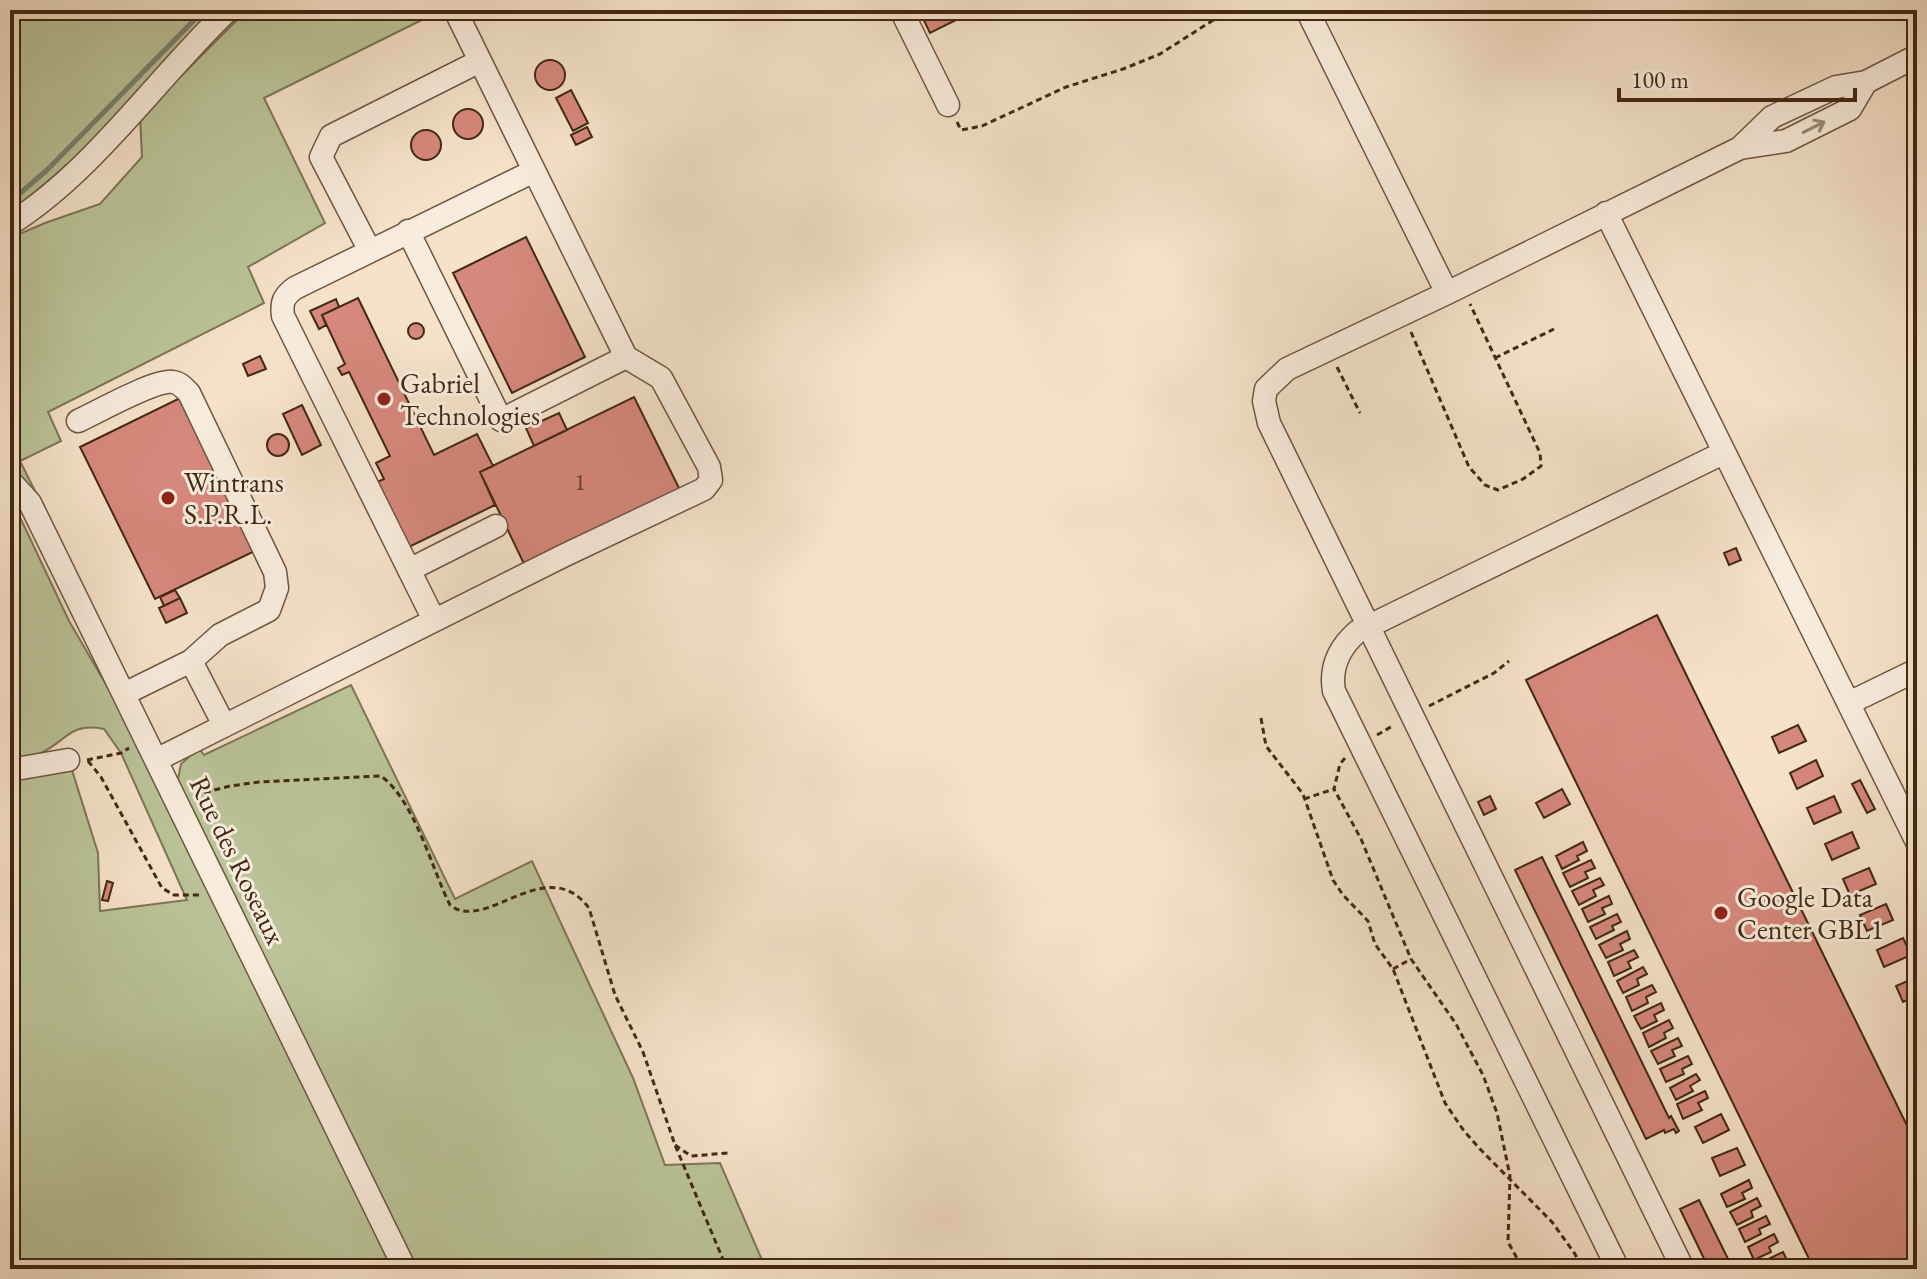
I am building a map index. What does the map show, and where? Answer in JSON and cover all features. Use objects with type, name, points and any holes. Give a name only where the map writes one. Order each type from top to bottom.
[{"type":"street","points":[[10,224],[45,200],[75,173],[228,10]]},
{"type":"street","points":[[156,760],[704,489],[711,480],[709,467],[661,378],[626,357],[455,10]]},
{"type":"street","points":[[901,10],[948,105]]},
{"type":"street","points":[[1307,10],[1454,290]]},
{"type":"street","points":[[1683,1269],[1269,423],[1264,401],[1266,389],[1287,369],[1740,148],[1786,141],[1850,109],[1866,82],[1917,56]]},
{"type":"street","points":[[370,251],[321,157],[331,136],[480,61]]},
{"type":"street","points":[[434,620],[283,316],[282,306],[285,296],[295,288],[534,171]]},
{"type":"street","points":[[1606,213],[1917,842]]},
{"type":"street","points":[[408,231],[501,420],[626,357]]},
{"type":"street","points":[[78,421],[154,385],[178,383],[189,393],[275,572],[277,588],[269,610],[220,635],[191,661],[124,694]]},
{"type":"street","points":[[1618,1269],[1334,691],[1331,674],[1350,638],[1368,626],[1723,453]]},
{"type":"street","name":"Rue des Roseaux","points":[[10,481],[30,503],[405,1269]]},
{"type":"street","points":[[409,570],[496,526]]},
{"type":"street","points":[[191,661],[224,725]]},
{"type":"street","points":[[1849,703],[1917,670]]},
{"type":"street","points":[[10,770],[78,760]]},
{"type":"path","points":[[10,17],[25,10]]},
{"type":"path","points":[[948,105],[961,130],[982,126],[1066,87],[1160,54],[1229,10]]},
{"type":"path","points":[[1403,314],[1469,467],[1485,485],[1498,490],[1523,479],[1541,466],[1540,453],[1495,358],[1454,290]]},
{"type":"path","points":[[1495,358],[1554,329]]},
{"type":"path","points":[[1329,349],[1360,413]]},
{"type":"path","points":[[1261,718],[1266,746],[1293,778],[1304,799],[1333,880],[1368,921],[1375,944],[1393,969],[1445,1103],[1490,1161],[1526,1193],[1552,1222],[1582,1269]]},
{"type":"path","points":[[78,760],[121,753],[143,734]]},
{"type":"path","points":[[78,760],[101,777],[162,888],[174,895],[196,896],[220,889]]},
{"type":"path","points":[[173,800],[259,782],[381,776],[393,785],[421,838],[450,905],[458,912],[472,913],[548,888],[565,888],[580,896],[589,908],[615,995],[643,1052],[675,1145],[727,1269]]},
{"type":"path","points":[[1304,799],[1334,789]]},
{"type":"path","points":[[1393,969],[1411,959]]},
{"type":"path","points":[[675,1145],[691,1156],[728,1153]]},
{"type":"green space","points":[[35,10],[219,10],[93,141],[10,211],[10,21]]},
{"type":"green space","points":[[247,10],[442,10],[264,98],[325,223],[248,267],[264,303],[48,412],[61,441],[20,461],[40,501],[26,482],[10,470],[10,238],[100,204],[142,157],[140,117]]},
{"type":"green space","points":[[10,496],[69,621],[115,700],[396,1269],[10,1269],[10,777],[71,767],[98,853],[100,911],[187,900],[121,753],[104,729],[76,730],[41,753],[10,759]]},
{"type":"green space","points":[[351,685],[455,899],[532,861],[633,1078],[665,1165],[720,1163],[766,1269],[405,1269],[177,784],[181,764],[199,748],[204,755]]},
{"type":"building","points":[[919,10],[976,10],[930,33]]},
{"type":"building","points":[[550,60],[561,64],[565,75],[561,86],[550,90],[539,86],[535,75],[539,64]]},
{"type":"building","points":[[571,90],[588,123],[573,131],[556,98]]},
{"type":"building","points":[[468,109],[479,113],[483,124],[479,135],[468,139],[457,135],[453,124],[457,113]]},
{"type":"building","points":[[587,127],[592,137],[576,145],[571,135]]},
{"type":"building","points":[[426,130],[437,134],[441,145],[437,156],[426,160],[415,156],[411,145],[415,134]]},
{"type":"building","points":[[526,237],[585,357],[512,393],[453,273]]},
{"type":"building","name":"Gabriel Technologies","points":[[358,298],[434,455],[477,434],[493,466],[480,472],[495,505],[409,547],[377,482],[384,479],[376,463],[390,456],[349,372],[342,375],[338,368],[345,364],[322,315]]},
{"type":"building","points":[[336,299],[339,307],[322,315],[326,325],[319,329],[310,311]]},
{"type":"building","points":[[413,323],[419,323],[424,331],[422,337],[413,339],[408,334],[408,328]]},
{"type":"building","points":[[260,356],[266,369],[248,376],[243,364]]},
{"type":"building","points":[[634,397],[680,490],[525,566],[480,472]]},
{"type":"building","name":"Wintrans S.P.R.L.","points":[[180,398],[257,550],[155,599],[80,447]]},
{"type":"building","points":[[302,405],[321,445],[302,455],[283,414]]},
{"type":"building","points":[[559,413],[567,430],[534,446],[526,428]]},
{"type":"building","points":[[278,434],[289,445],[278,456],[267,445]]},
{"type":"building","points":[[1736,548],[1741,560],[1729,565],[1724,553]]},
{"type":"building","points":[[175,590],[180,598],[164,606],[160,597]]},
{"type":"building","points":[[180,598],[187,613],[166,623],[159,608]]},
{"type":"building","name":"Google Data Center GBL1","points":[[1657,615],[1917,1146],[1917,1269],[1814,1269],[1526,680]]},
{"type":"building","points":[[1798,725],[1806,741],[1779,753],[1772,737]]},
{"type":"building","points":[[1816,760],[1823,776],[1797,789],[1790,773]]},
{"type":"building","points":[[1860,780],[1875,809],[1867,813],[1852,784]]},
{"type":"building","points":[[1562,789],[1570,804],[1544,818],[1536,803]]},
{"type":"building","points":[[1490,796],[1496,809],[1484,815],[1478,802]]},
{"type":"building","points":[[1834,796],[1841,812],[1814,824],[1807,808]]},
{"type":"building","points":[[1852,832],[1859,848],[1832,860],[1825,844]]},
{"type":"building","points":[[1583,842],[1587,851],[1577,856],[1579,860],[1562,869],[1556,856]]},
{"type":"building","points":[[1542,857],[1669,1118],[1671,1116],[1679,1131],[1676,1133],[1674,1129],[1665,1133],[1664,1130],[1646,1139],[1515,870]]},
{"type":"building","points":[[1591,860],[1595,868],[1585,872],[1588,878],[1570,887],[1563,873]]},
{"type":"building","points":[[1869,868],[1876,884],[1850,895],[1843,879]]},
{"type":"building","points":[[1600,878],[1604,885],[1593,890],[1596,896],[1579,905],[1572,891]]},
{"type":"building","points":[[107,881],[113,883],[108,901],[102,900]]},
{"type":"building","points":[[1609,896],[1612,904],[1602,908],[1605,914],[1588,922],[1582,909]]},
{"type":"building","points":[[1886,904],[1893,920],[1867,931],[1860,915]]},
{"type":"building","points":[[1617,914],[1621,922],[1612,926],[1614,930],[1596,939],[1590,927]]},
{"type":"building","points":[[1627,931],[1630,939],[1620,944],[1623,950],[1606,958],[1599,945]]},
{"type":"building","points":[[1903,938],[1911,955],[1884,967],[1877,950]]},
{"type":"building","points":[[1634,950],[1638,957],[1628,962],[1631,968],[1614,976],[1608,962]]},
{"type":"building","points":[[1643,967],[1647,974],[1637,979],[1639,985],[1623,993],[1617,981]]},
{"type":"building","points":[[1917,977],[1917,996],[1903,1002],[1896,986]]},
{"type":"building","points":[[1652,985],[1656,992],[1646,997],[1648,1003],[1632,1011],[1626,997]]},
{"type":"building","points":[[1661,1003],[1664,1010],[1654,1015],[1657,1021],[1641,1029],[1634,1016]]},
{"type":"building","points":[[1669,1020],[1673,1028],[1664,1033],[1666,1038],[1649,1047],[1643,1033]]},
{"type":"building","points":[[1678,1038],[1682,1046],[1672,1050],[1675,1056],[1658,1064],[1651,1051]]},
{"type":"building","points":[[1688,1056],[1692,1064],[1682,1069],[1684,1074],[1666,1082],[1660,1069]]},
{"type":"building","points":[[1696,1074],[1700,1080],[1690,1086],[1693,1091],[1676,1100],[1670,1088]]},
{"type":"building","points":[[1705,1091],[1708,1098],[1698,1103],[1702,1110],[1683,1119],[1677,1104]]},
{"type":"building","points":[[1721,1114],[1729,1130],[1703,1143],[1695,1127]]},
{"type":"building","points":[[1737,1148],[1745,1165],[1720,1176],[1712,1158]]},
{"type":"building","points":[[1749,1180],[1752,1188],[1742,1193],[1745,1199],[1727,1207],[1721,1194]]},
{"type":"building","points":[[1757,1198],[1761,1206],[1751,1211],[1753,1217],[1737,1225],[1730,1212]]},
{"type":"building","points":[[1699,1200],[1733,1269],[1709,1269],[1680,1209]]},
{"type":"building","points":[[1766,1216],[1770,1224],[1759,1229],[1761,1234],[1745,1242],[1739,1229]]},
{"type":"building","points":[[1774,1234],[1778,1242],[1769,1247],[1771,1252],[1754,1260],[1748,1247]]},
{"type":"building","points":[[1783,1252],[1787,1260],[1777,1265],[1779,1269],[1758,1269],[1756,1265]]},
{"type":"waterway","points":[[10,202],[47,170],[204,10]]},
{"type":"place","name":"Gabriel Technologies","points":[[384,399]]},
{"type":"place","name":"Wintrans S.P.R.L.","points":[[168,498]]},
{"type":"place","name":"Google Data Center GBL1","points":[[1721,913]]}]
